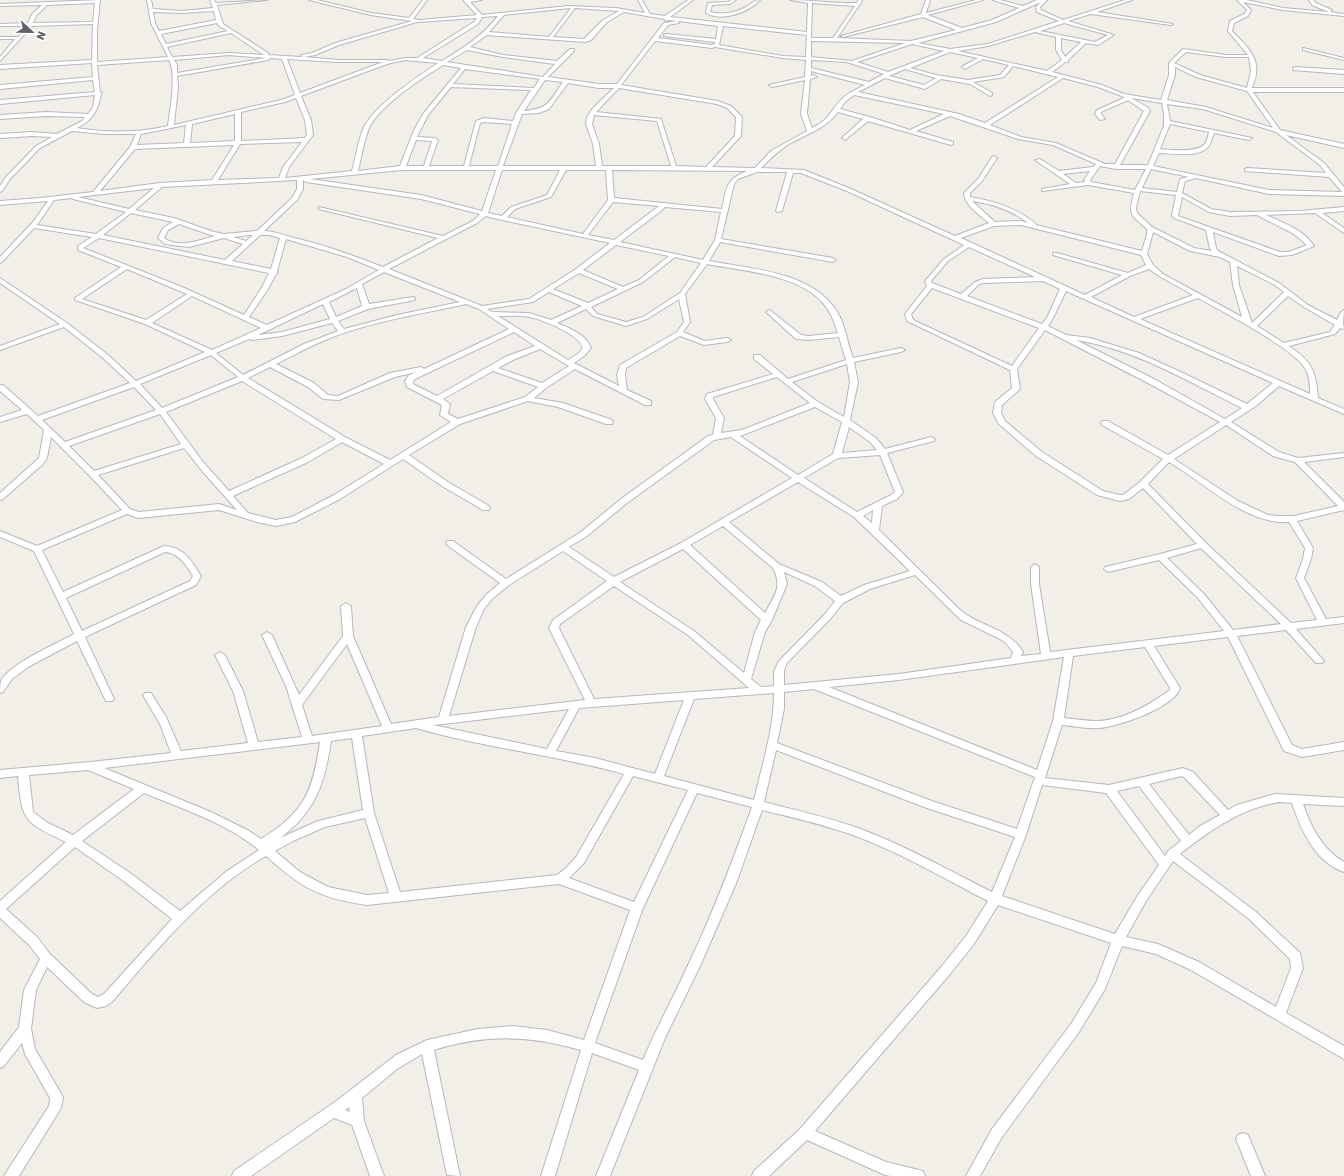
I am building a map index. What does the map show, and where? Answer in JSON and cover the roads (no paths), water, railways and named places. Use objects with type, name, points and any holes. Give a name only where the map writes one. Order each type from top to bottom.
[{"type":"street","points":[[0,5],[46,4],[98,0],[94,63],[95,78],[99,93],[90,116],[72,129],[38,147],[8,178],[0,190]]},
{"type":"street","points":[[149,0],[152,23],[174,65],[174,111],[171,127]]},
{"type":"street","points":[[150,10],[182,12],[214,4],[265,0]]},
{"type":"street","points":[[311,0],[370,14],[420,21],[568,7],[624,10],[666,18],[808,36],[886,40],[911,43],[950,51],[1012,64],[1100,86],[1145,108],[1147,111],[1116,167]]},
{"type":"street","points":[[320,2],[328,0]]},
{"type":"street","points":[[410,20],[425,0]]},
{"type":"street","points":[[465,0],[480,0]]},
{"type":"street","points":[[465,0],[481,16]]},
{"type":"street","points":[[568,7],[576,0]]},
{"type":"street","points":[[640,0],[648,14]]},
{"type":"street","points":[[666,18],[691,0]]},
{"type":"street","points":[[734,0],[730,4],[710,4],[708,13],[718,14],[737,12],[750,8],[758,0]]},
{"type":"street","points":[[792,0],[810,0],[830,5],[859,2]]},
{"type":"street","points":[[810,0],[808,78],[804,114],[810,131]]},
{"type":"street","points":[[923,15],[928,0]]},
{"type":"street","points":[[835,38],[981,0]]},
{"type":"street","points":[[995,0],[1023,8]]},
{"type":"street","points":[[852,62],[911,43],[994,21],[1041,0]]},
{"type":"street","points":[[1035,31],[1099,44],[1112,36],[1108,33],[1062,21],[1039,11],[1038,7],[1045,0]]},
{"type":"street","points":[[549,290],[586,305],[595,315],[631,323],[645,318],[682,294],[705,262],[718,240],[732,184],[736,178],[756,170],[773,152],[823,125],[830,119],[843,100],[853,93],[887,75],[950,51],[988,45],[1130,0]]},
{"type":"street","points":[[1239,0],[1284,9],[1344,15]]},
{"type":"street","points":[[1239,0],[1249,10],[1246,15],[1232,22],[1230,31],[1244,45],[1253,60],[1255,70],[1249,90]]},
{"type":"street","points":[[1268,0],[1284,9]]},
{"type":"street","points":[[1312,0],[1314,4],[1338,15]]},
{"type":"street","points":[[835,38],[859,2]]},
{"type":"street","points":[[0,59],[30,25],[34,15],[46,4]]},
{"type":"street","points":[[214,4],[218,21],[231,32],[269,56]]},
{"type":"street","points":[[551,37],[574,7]]},
{"type":"street","points":[[486,33],[587,40],[605,21],[624,10]]},
{"type":"street","points":[[1089,12],[1171,24]]},
{"type":"street","points":[[354,172],[367,128],[377,113],[414,80],[466,48],[486,33],[502,14]]},
{"type":"street","points":[[923,15],[962,30]]},
{"type":"street","points":[[419,59],[476,23],[481,16]]},
{"type":"street","points":[[666,18],[666,24]]},
{"type":"street","points":[[599,168],[596,144],[589,124],[592,113],[618,86],[666,24],[687,20]]},
{"type":"street","points":[[158,33],[218,21]]},
{"type":"street","points":[[292,58],[313,54],[337,44],[420,21]]},
{"type":"street","points":[[0,25],[96,23]]},
{"type":"street","points":[[715,46],[718,45],[721,24]]},
{"type":"street","points":[[164,46],[231,32]]},
{"type":"street","points":[[657,34],[718,41]]},
{"type":"street","points":[[1059,36],[1057,42],[1058,51],[1066,61]]},
{"type":"street","points":[[0,38],[19,38]]},
{"type":"street","points":[[653,39],[708,48],[715,46],[752,53],[808,60],[852,62],[924,87],[940,77]]},
{"type":"street","points":[[1048,73],[1066,61],[1084,42]]},
{"type":"street","points":[[466,48],[508,57],[558,63]]},
{"type":"street","points":[[1305,49],[1343,58]]},
{"type":"street","points":[[37,419],[134,384],[244,339],[359,284],[475,222],[484,214],[519,112],[533,89],[542,78],[572,50]]},
{"type":"street","points":[[1221,255],[1192,250],[1150,228],[1134,214],[1133,208],[1138,190],[1150,167],[1167,122],[1164,100],[1172,75],[1171,62],[1185,50],[1226,56],[1250,56]]},
{"type":"street","points":[[0,67],[94,63],[229,54],[292,58],[394,61],[419,59],[566,82],[598,86],[618,86],[718,103],[729,107],[736,113],[739,117],[738,136],[708,168]]},
{"type":"street","points":[[174,74],[216,69],[281,57]]},
{"type":"street","points":[[281,57],[306,114],[310,130],[307,140],[286,167],[281,180]]},
{"type":"street","points":[[965,67],[982,58]]},
{"type":"street","points":[[72,129],[100,133],[139,133],[171,127],[298,97],[394,61]]},
{"type":"street","points":[[969,81],[1002,76],[1012,64]]},
{"type":"street","points":[[1172,64],[1198,76],[1249,90],[1344,90]]},
{"type":"street","points":[[402,168],[414,138],[426,114],[464,67]]},
{"type":"street","points":[[906,68],[940,77],[969,81],[978,84],[990,94]]},
{"type":"street","points":[[808,69],[869,84]]},
{"type":"street","points":[[1295,69],[1344,72]]},
{"type":"street","points":[[772,85],[829,74]]},
{"type":"street","points":[[986,125],[1061,77]]},
{"type":"street","points":[[0,87],[95,78]]},
{"type":"street","points":[[519,112],[538,111],[547,108],[566,82]]},
{"type":"street","points":[[450,85],[533,89]]},
{"type":"street","points":[[1249,90],[1278,131],[1322,164],[1344,192]]},
{"type":"street","points":[[0,102],[47,99],[99,93]]},
{"type":"street","points":[[853,93],[949,114],[986,125],[1024,139],[1054,144],[1097,167]]},
{"type":"street","points":[[1102,119],[1098,114],[1099,111],[1125,97],[1164,100],[1210,109],[1278,131],[1344,146]]},
{"type":"street","points":[[46,114],[47,99]]},
{"type":"street","points":[[836,110],[951,143]]},
{"type":"street","points":[[214,182],[238,143],[238,112]]},
{"type":"street","points":[[592,113],[659,120],[674,168]]},
{"type":"street","points":[[0,117],[46,114],[90,116]]},
{"type":"street","points":[[912,131],[949,114]]},
{"type":"street","points":[[845,138],[868,118]]},
{"type":"street","points":[[466,168],[478,122],[484,120],[515,123]]},
{"type":"street","points":[[187,144],[189,122]]},
{"type":"street","points":[[1167,122],[1249,138]]},
{"type":"street","points":[[1157,150],[1185,151],[1201,148],[1206,146],[1212,131]]},
{"type":"street","points":[[95,193],[133,147],[139,133]]},
{"type":"street","points":[[0,136],[32,134],[58,136]]},
{"type":"street","points":[[414,138],[436,140],[426,168]]},
{"type":"street","points":[[133,147],[307,140]]},
{"type":"street","points":[[967,198],[967,193],[980,180],[994,158]]},
{"type":"street","points":[[1038,160],[1074,184]]},
{"type":"street","points":[[1088,182],[1087,180],[1097,167]]},
{"type":"street","points":[[1058,173],[1097,167],[1150,167],[1269,192],[1344,192]]},
{"type":"street","points":[[0,203],[52,199],[160,185],[281,180],[402,168],[708,168],[791,170],[811,174],[1344,412]]},
{"type":"street","points":[[503,218],[513,208],[549,196],[564,168]]},
{"type":"street","points":[[585,235],[611,200],[609,168]]},
{"type":"street","points":[[779,211],[791,170]]},
{"type":"street","points":[[1247,170],[1330,175]]},
{"type":"street","points":[[300,178],[317,182],[413,196],[484,214],[615,241],[705,262],[770,274],[795,281],[814,292],[825,301],[836,317],[850,361],[854,382],[851,402],[839,451],[836,456]]},
{"type":"street","points":[[227,262],[258,232],[286,208],[299,194],[300,178]]},
{"type":"street","points":[[1198,178],[1182,180],[1175,216],[1279,254],[1290,254],[1311,246],[1310,243],[1297,233],[1260,215]]},
{"type":"street","points":[[300,187],[317,182]]},
{"type":"street","points":[[1044,190],[1088,182],[1138,190],[1180,194],[1209,210],[1230,214],[1260,215],[1344,209]]},
{"type":"street","points":[[160,185],[131,211],[99,236],[79,248],[191,294],[267,328]]},
{"type":"street","points":[[68,197],[180,221],[201,230],[248,243]]},
{"type":"street","points":[[967,198],[993,224]]},
{"type":"street","points":[[967,198],[1002,207],[1022,216],[1035,226]]},
{"type":"street","points":[[0,261],[32,226],[52,199]]},
{"type":"street","points":[[611,200],[725,211]]},
{"type":"street","points":[[481,308],[522,304],[531,301],[578,270],[615,241],[653,215],[663,205]]},
{"type":"street","points":[[321,208],[445,238]]},
{"type":"street","points":[[1317,212],[1344,231]]},
{"type":"street","points":[[180,221],[165,229],[161,238],[167,242],[189,245],[224,236],[258,232],[283,236],[349,256],[383,271],[440,290],[481,308],[513,330],[571,364],[648,404]]},
{"type":"street","points":[[1334,224],[1344,222]]},
{"type":"street","points":[[956,238],[993,224],[1021,223],[1144,254]]},
{"type":"street","points":[[32,226],[99,236],[274,272]]},
{"type":"street","points":[[1150,228],[1150,234],[1144,254],[1150,266],[1198,296],[1284,345],[1299,356],[1309,368],[1313,378],[1314,398]]},
{"type":"street","points":[[1209,229],[1213,249],[1221,255],[1288,292],[1306,306],[1342,325]]},
{"type":"street","points":[[245,318],[259,299],[274,272],[281,251],[283,236]]},
{"type":"street","points":[[281,251],[298,240]]},
{"type":"street","points":[[718,240],[833,260]]},
{"type":"street","points":[[970,244],[946,260],[928,281],[931,285],[1044,327],[1151,381],[1226,422],[1276,454],[1298,460],[1344,455]]},
{"type":"street","points":[[1056,254],[1128,275]]},
{"type":"street","points":[[553,322],[621,288],[641,281],[674,255]]},
{"type":"street","points":[[1234,261],[1236,285],[1250,325]]},
{"type":"street","points":[[1086,297],[1128,275],[1150,266]]},
{"type":"street","points":[[126,267],[78,299],[147,323],[211,352],[243,378],[342,439],[389,463]]},
{"type":"street","points":[[578,270],[621,288]]},
{"type":"street","points":[[962,297],[977,283],[983,281],[1044,278]]},
{"type":"street","points":[[0,280],[65,324],[98,350],[134,384],[162,412],[186,445],[247,515]]},
{"type":"street","points":[[359,284],[366,307]]},
{"type":"street","points":[[931,285],[908,314],[910,321],[1014,369]]},
{"type":"street","points":[[1064,288],[1050,318],[1014,369],[1016,389],[998,404],[997,413],[1002,422],[1050,462],[1100,493],[1120,498],[1126,497],[1143,484],[1168,459],[1226,422],[1279,382]]},
{"type":"street","points":[[1250,325],[1288,292]]},
{"type":"street","points":[[147,323],[191,294]]},
{"type":"street","points":[[624,391],[621,375],[623,367],[679,333],[687,322],[682,294]]},
{"type":"street","points":[[1134,319],[1198,296]]},
{"type":"street","points":[[244,339],[282,334],[334,320],[366,307],[413,299]]},
{"type":"street","points":[[325,301],[334,320],[343,332]]},
{"type":"street","points":[[63,445],[162,412],[243,378],[271,365],[307,345],[343,332],[386,319],[467,302]]},
{"type":"street","points":[[769,312],[799,337],[809,338],[842,335]]},
{"type":"street","points":[[1284,345],[1333,333],[1342,325],[1344,312]]},
{"type":"street","points":[[0,387],[37,419],[93,474],[127,511],[138,515],[146,515],[184,512],[201,507],[219,507],[260,520],[276,523],[295,519],[337,497],[389,463],[457,422],[528,399],[583,354],[587,349],[586,344],[582,339],[553,322],[530,315],[488,314]]},
{"type":"street","points":[[0,348],[65,324]]},
{"type":"street","points":[[457,422],[444,415],[446,404],[413,388],[409,381],[412,377],[432,367],[513,330]]},
{"type":"street","points":[[679,333],[704,343],[727,340]]},
{"type":"street","points":[[1063,337],[1096,341],[1111,346],[1150,361],[1247,407]]},
{"type":"street","points":[[438,399],[492,368],[540,346]]},
{"type":"street","points":[[788,381],[850,361],[901,350]]},
{"type":"street","points":[[757,357],[815,404],[846,421],[873,440],[882,452],[899,492],[894,497],[878,506],[857,515]]},
{"type":"street","points":[[271,365],[310,385],[326,397],[332,398],[339,398],[393,375],[432,367]]},
{"type":"street","points":[[492,368],[543,386]]},
{"type":"street","points":[[717,435],[720,418],[709,399],[710,396],[779,374]]},
{"type":"street","points":[[528,399],[560,405],[610,422]]},
{"type":"street","points":[[443,720],[475,618],[490,597],[506,583],[584,534],[654,478],[717,435],[734,435],[744,433],[779,417],[815,404]]},
{"type":"street","points":[[0,420],[28,412]]},
{"type":"street","points":[[1105,423],[1168,459],[1245,509],[1262,516],[1279,519],[1292,519],[1344,507]]},
{"type":"street","points":[[0,497],[22,480],[43,458],[48,430]]},
{"type":"street","points":[[734,435],[796,478],[857,515],[876,531],[916,572],[970,622],[1005,637],[1014,644],[1018,652],[1015,661]]},
{"type":"street","points":[[228,495],[305,460],[342,439]]},
{"type":"street","points":[[591,704],[554,628],[556,622],[614,581],[684,545],[796,478],[836,456],[882,452],[931,439]]},
{"type":"street","points":[[93,474],[186,445]]},
{"type":"street","points":[[403,455],[445,484],[486,508]]},
{"type":"street","points":[[1298,460],[1344,507]]},
{"type":"street","points":[[1143,484],[1203,545],[1288,626],[1319,661]]},
{"type":"street","points":[[876,531],[878,506]]},
{"type":"street","points":[[37,550],[127,511]]},
{"type":"street","points":[[1292,519],[1308,548],[1300,578],[1323,622]]},
{"type":"street","points":[[723,521],[776,566],[811,580],[824,587],[840,601]]},
{"type":"street","points":[[0,534],[37,550],[62,596],[78,636],[109,699]]},
{"type":"street","points":[[450,543],[506,583]]},
{"type":"street","points":[[684,545],[766,620]]},
{"type":"street","points":[[1108,569],[1161,557],[1203,545]]},
{"type":"street","points":[[562,547],[691,633],[759,691]]},
{"type":"street","points":[[0,690],[9,677],[25,665],[78,636],[193,583],[197,576],[181,553],[172,549],[164,549],[62,596]]},
{"type":"street","points":[[1161,557],[1201,596],[1231,634],[1288,748],[1302,753],[1344,746]]},
{"type":"street","points":[[746,681],[756,644],[783,584],[781,575],[776,566]]},
{"type":"street","points":[[1034,566],[1035,584],[1046,656]]},
{"type":"street","points":[[602,1176],[647,1067],[731,881],[758,805],[779,710],[778,678],[782,663],[840,601],[860,589],[916,572]]},
{"type":"street","points":[[346,606],[348,636],[375,695],[388,728]]},
{"type":"street","points":[[0,774],[91,766],[254,747],[326,738],[356,732],[443,720],[576,705],[759,691],[898,677],[1069,653],[1344,620]]},
{"type":"street","points":[[267,635],[291,686],[308,740]]},
{"type":"street","points":[[297,705],[348,636]]},
{"type":"street","points":[[1058,721],[1103,725],[1117,722],[1130,718],[1174,692],[1175,688],[1148,644]]},
{"type":"street","points":[[759,1176],[804,1133],[946,970],[970,940],[995,899],[1020,835],[1058,721],[1069,653]]},
{"type":"street","points":[[220,655],[238,691],[254,747]]},
{"type":"street","points":[[815,686],[1039,778],[1108,789],[1183,772],[1187,773],[1227,816]]},
{"type":"street","points":[[148,695],[165,722],[177,755]]},
{"type":"street","points":[[658,779],[690,696]]},
{"type":"street","points":[[550,753],[576,705]]},
{"type":"street","points":[[414,724],[448,733],[595,762],[812,818],[854,831],[894,848],[995,899],[1118,940],[1158,949],[1195,966],[1344,1053]]},
{"type":"street","points":[[356,732],[369,813],[382,847],[396,897]]},
{"type":"street","points":[[0,911],[33,941],[46,958],[88,998],[97,1003],[102,1002],[108,998],[141,959],[180,918],[208,892],[299,818],[309,802],[323,764],[326,738]]},
{"type":"street","points":[[772,745],[928,804],[1020,835]]},
{"type":"street","points":[[91,766],[222,822],[264,846],[304,882],[339,897],[367,900],[559,879],[637,908]]},
{"type":"street","points":[[559,879],[570,871],[580,860],[631,771]]},
{"type":"street","points":[[23,772],[26,805],[29,814],[44,826],[74,841],[139,885],[180,918]]},
{"type":"street","points":[[1142,782],[1188,842]]},
{"type":"street","points":[[548,1176],[588,1046],[637,908],[694,788]]},
{"type":"street","points":[[0,908],[74,841],[142,789]]},
{"type":"street","points":[[1108,789],[1165,865]]},
{"type":"street","points":[[973,1176],[997,1133],[1075,1028],[1101,985],[1118,940],[1142,898],[1172,854],[1204,829],[1241,808],[1275,798],[1344,802]]},
{"type":"street","points":[[1296,799],[1305,826],[1315,843],[1344,867]]},
{"type":"street","points":[[264,846],[321,824],[369,813]]},
{"type":"street","points":[[1172,854],[1252,915],[1296,957],[1297,968],[1279,1015]]},
{"type":"street","points":[[11,1176],[55,1108],[57,1097],[29,1050],[25,1029],[30,990],[46,958]]},
{"type":"street","points":[[0,1062],[25,1029]]},
{"type":"street","points":[[239,1176],[355,1095],[408,1054],[427,1046],[468,1037],[513,1032],[554,1037],[588,1046],[647,1067]]},
{"type":"street","points":[[427,1046],[454,1175]]},
{"type":"street","points":[[355,1095],[357,1121],[377,1176]]},
{"type":"street","points":[[332,1111],[357,1121]]},
{"type":"street","points":[[804,1133],[885,1168],[918,1176]]},
{"type":"street","points":[[1243,1139],[1258,1176]]}]
